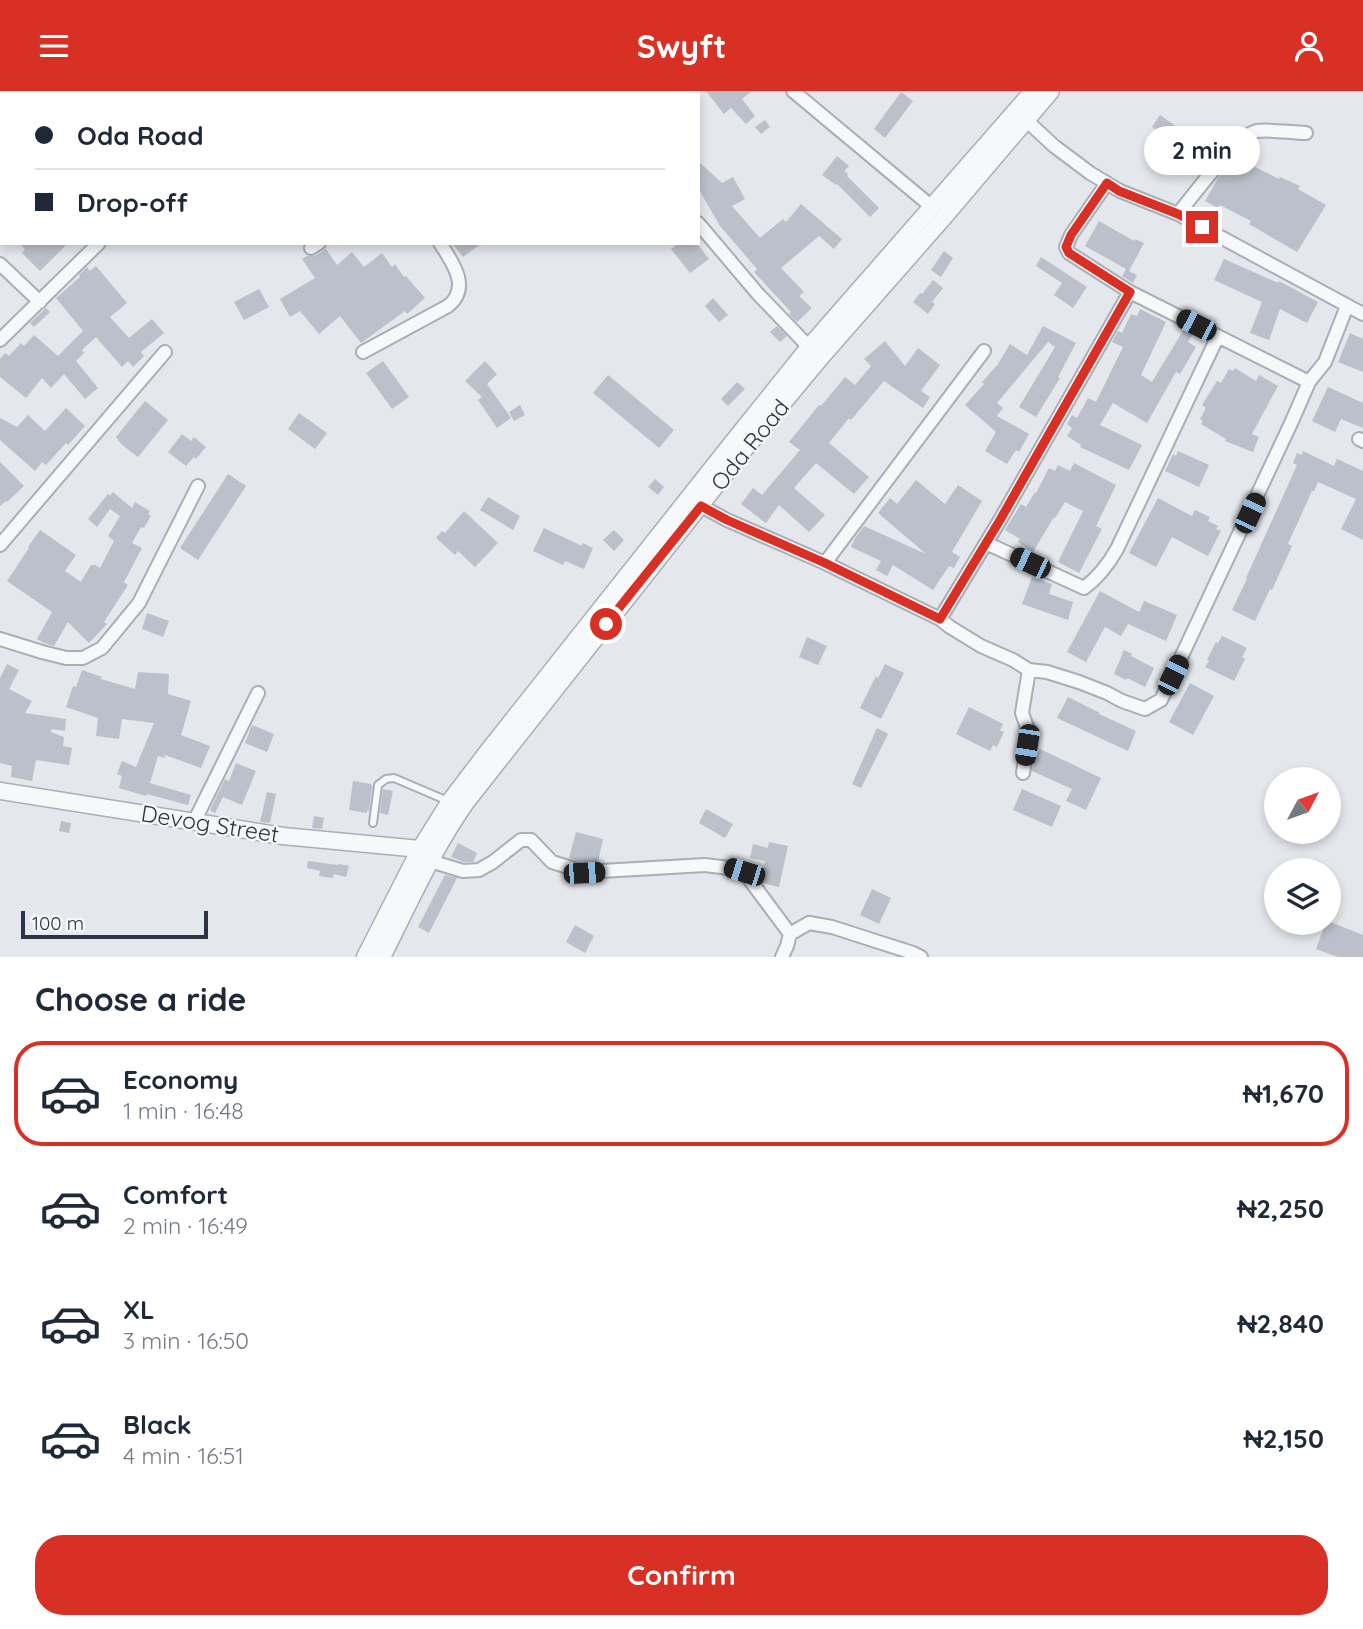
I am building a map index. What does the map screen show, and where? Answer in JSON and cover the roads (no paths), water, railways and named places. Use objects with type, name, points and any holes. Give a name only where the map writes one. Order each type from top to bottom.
[{"type":"street","points":[[793,91],[932,207]]},
{"type":"street","name":"Oda Road","points":[[382,957],[450,801],[809,347],[1033,91]]},
{"type":"street","name":"Oda Road","points":[[365,957],[425,855],[744,450],[1051,91]]},
{"type":"street","points":[[1026,120],[1054,146],[1119,191],[1178,214],[1363,314]]},
{"type":"street","points":[[1178,214],[1229,153],[1248,135],[1257,131],[1306,133]]},
{"type":"street","points":[[1107,183],[1071,235],[1066,247],[1069,253],[1130,292],[1309,382]]},
{"type":"street","points":[[700,225],[758,294],[809,347]]},
{"type":"street","points":[[0,340],[97,245]]},
{"type":"street","points":[[363,352],[456,300],[460,283],[453,263],[441,245]]},
{"type":"street","points":[[0,264],[40,302]]},
{"type":"street","points":[[940,619],[1130,292]]},
{"type":"street","points":[[701,506],[940,619],[981,646],[1029,670],[1047,672],[1079,682],[1144,709],[1161,700],[1293,422],[1309,382],[1325,362],[1347,306]]},
{"type":"street","points":[[986,543],[1084,588],[1092,582],[1107,567],[1218,336]]},
{"type":"street","points":[[825,563],[984,351]]},
{"type":"street","points":[[0,545],[165,352]]},
{"type":"street","points":[[0,639],[66,658],[83,659],[102,648],[139,603],[198,487]]},
{"type":"street","points":[[1023,773],[1028,730],[1022,713],[1029,670]]},
{"type":"street","points":[[194,822],[258,693]]},
{"type":"street","name":"Devog Street","points":[[0,791],[282,836],[425,855]]},
{"type":"street","points":[[425,855],[463,871],[479,870],[521,840],[531,840],[552,862],[584,873],[705,865],[729,868],[744,872],[790,934]]},
{"type":"street","points":[[782,957],[790,934],[808,923],[832,927],[921,957]]},
{"type":"lane","points":[[373,823],[378,785],[386,779],[394,778],[450,801]]}]
